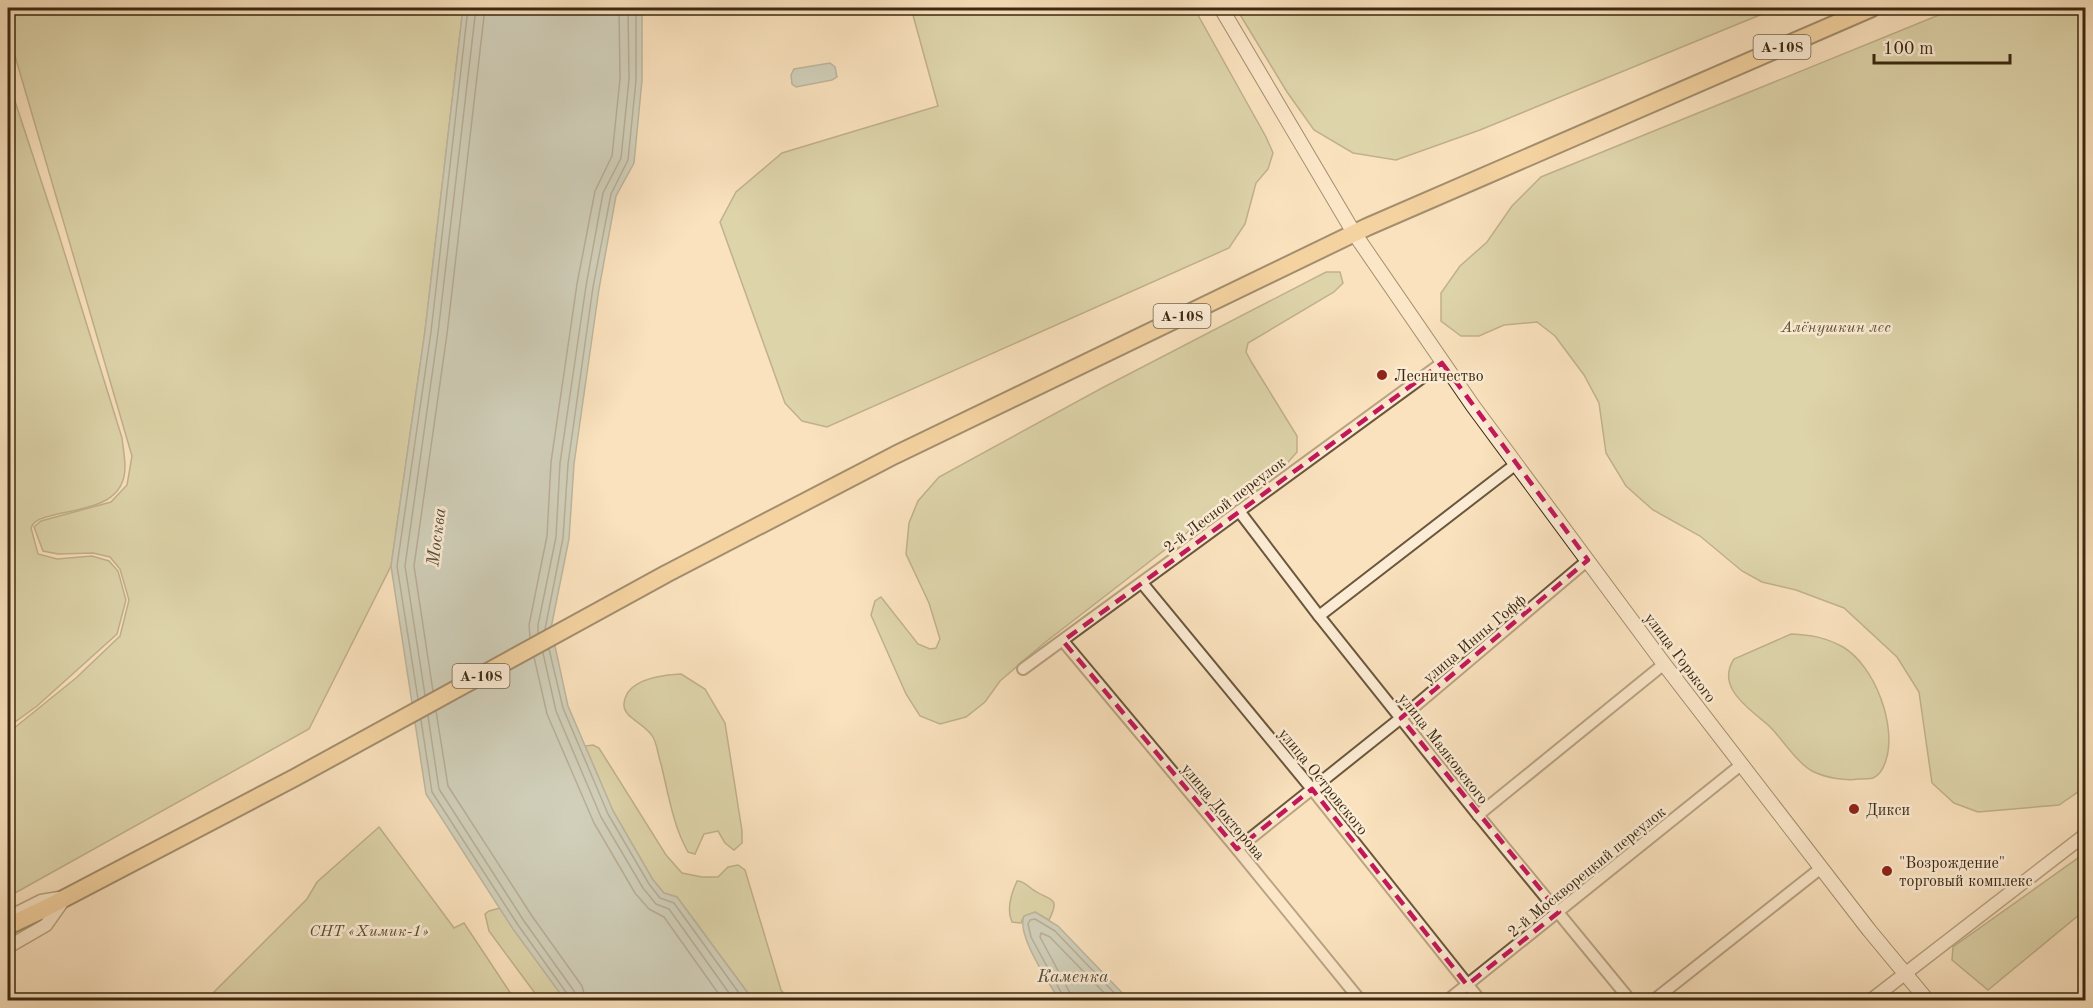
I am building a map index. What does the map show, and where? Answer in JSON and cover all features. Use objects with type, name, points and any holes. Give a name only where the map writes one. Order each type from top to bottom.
[{"type":"highway","name":"А-108","points":[[8,926],[296,777],[666,574],[895,455],[1354,233],[1872,8]]},
{"type":"highway","name":"А-108","points":[[8,934],[44,909]]},
{"type":"main road","name":"улица Горького","points":[[1221,8],[1354,233],[1442,363],[1664,664],[1905,975],[1928,1000]]},
{"type":"street","name":"2-й Лесной переулок","points":[[1023,669],[1442,363]]},
{"type":"street","points":[[1319,616],[1516,464]]},
{"type":"street","name":"улица Маяковского","points":[[1239,511],[1319,616],[1478,815],[1630,1000]]},
{"type":"street","name":"улица Инны Гофф","points":[[1237,849],[1401,718],[1588,560]]},
{"type":"street","name":"улица Островского","points":[[1142,584],[1312,789],[1480,1000]]},
{"type":"street","name":"улица Докторова","points":[[1063,642],[1360,1000]]},
{"type":"street","points":[[1478,815],[1664,664]]},
{"type":"street","name":"2-й Москворецкий переулок","points":[[1448,1000],[1742,764]]},
{"type":"street","points":[[1872,1000],[2085,834]]},
{"type":"street","points":[[1654,1000],[1821,868]]},
{"type":"street","points":[[8,918],[40,901],[66,897]]},
{"type":"street","points":[[8,947],[46,925],[66,897]]},
{"type":"highlighted area","points":[[1442,363],[1588,560],[1401,718],[1559,912],[1467,985],[1312,789],[1237,849],[1063,641]]},
{"type":"green space","points":[[8,8],[463,8],[425,331],[391,566],[309,729],[8,897],[8,733],[76,678],[120,636],[129,600],[120,569],[110,557],[93,553],[58,554],[43,551],[34,527],[41,521],[111,502],[127,485],[132,456],[8,32]]},
{"type":"green space","points":[[911,8],[1194,8],[1273,153],[1268,169],[1256,183],[1245,224],[1229,248],[827,427],[802,421],[785,403],[720,222],[736,192],[782,153],[938,106]]},
{"type":"green space","points":[[1236,8],[1777,8],[1480,130],[1396,160],[1353,153],[1314,130],[1287,92]]},
{"type":"green space","name":"Алёнушкин лес","points":[[1956,8],[2086,8],[2085,787],[2059,805],[1978,812],[1954,803],[1932,783],[1919,692],[1897,657],[1844,608],[1796,590],[1762,582],[1742,571],[1700,536],[1653,510],[1626,486],[1606,453],[1599,403],[1584,375],[1555,336],[1537,322],[1504,325],[1479,336],[1461,336],[1441,321],[1441,293],[1460,266],[1487,242],[1512,206],[1541,177]]},
{"type":"green space","points":[[8,80],[122,438],[125,463],[123,480],[118,490],[109,498],[87,508],[41,519],[31,528],[38,554],[57,559],[92,556],[109,561],[118,571],[126,600],[117,634],[37,706],[8,727]]},
{"type":"green space","points":[[1326,272],[1340,272],[1343,283],[1334,292],[1248,343],[1246,352],[1297,436],[1297,452],[1282,469],[1237,494],[1043,644],[1000,681],[985,702],[966,717],[940,724],[920,716],[906,694],[871,615],[875,601],[881,597],[918,644],[930,649],[936,648],[940,639],[929,603],[906,554],[909,523],[918,501],[939,477],[1102,388]]},
{"type":"green space","points":[[1791,634],[1818,637],[1843,647],[1865,668],[1874,682],[1886,714],[1889,746],[1886,760],[1875,777],[1842,779],[1825,776],[1808,769],[1769,726],[1737,697],[1729,675],[1734,659]]},
{"type":"green space","points":[[681,674],[705,689],[725,723],[742,831],[742,843],[734,850],[725,843],[718,831],[704,834],[695,854],[688,852],[675,820],[654,740],[649,732],[625,709],[626,696],[638,684],[655,677]]},
{"type":"green space","points":[[593,745],[599,748],[666,855],[682,873],[718,877],[728,867],[738,865],[745,870],[781,990],[789,1000],[753,1000],[677,897],[664,893],[653,880],[613,811],[585,746]]},
{"type":"green space","name":"СНТ «Химик-1»","points":[[379,827],[454,928],[464,923],[515,1000],[206,1000],[307,899],[317,882]]},
{"type":"green space","points":[[2085,853],[2085,918],[2079,915],[1988,990],[1952,960],[1953,947]]},
{"type":"green space","points":[[1017,881],[1052,900],[1054,907],[1049,920],[1035,912],[1024,916],[1021,923],[1012,922],[1009,912],[1010,901]]},
{"type":"green space","points":[[500,908],[565,1000],[540,1000],[489,931],[485,914]]},
{"type":"water","name":"Москва","points":[[463,8],[642,8],[642,80],[634,163],[616,196],[599,289],[574,464],[569,539],[551,628],[568,706],[613,811],[653,880],[664,893],[677,897],[753,1000],[565,1000],[513,929],[426,794],[391,566],[425,331]]},
{"type":"water","points":[[830,63],[835,67],[837,77],[832,80],[796,87],[792,84],[791,75],[794,69]]},
{"type":"water","name":"Каменка","points":[[1035,912],[1058,926],[1129,1000],[1059,1000],[1025,935],[1024,916]]},
{"type":"place","name":"Лесничество","points":[[1382,375]]},
{"type":"place","name":"Дикси","points":[[1854,809]]},
{"type":"place","name":"\"Возрождение\" торговый комплекс","points":[[1887,871]]}]
